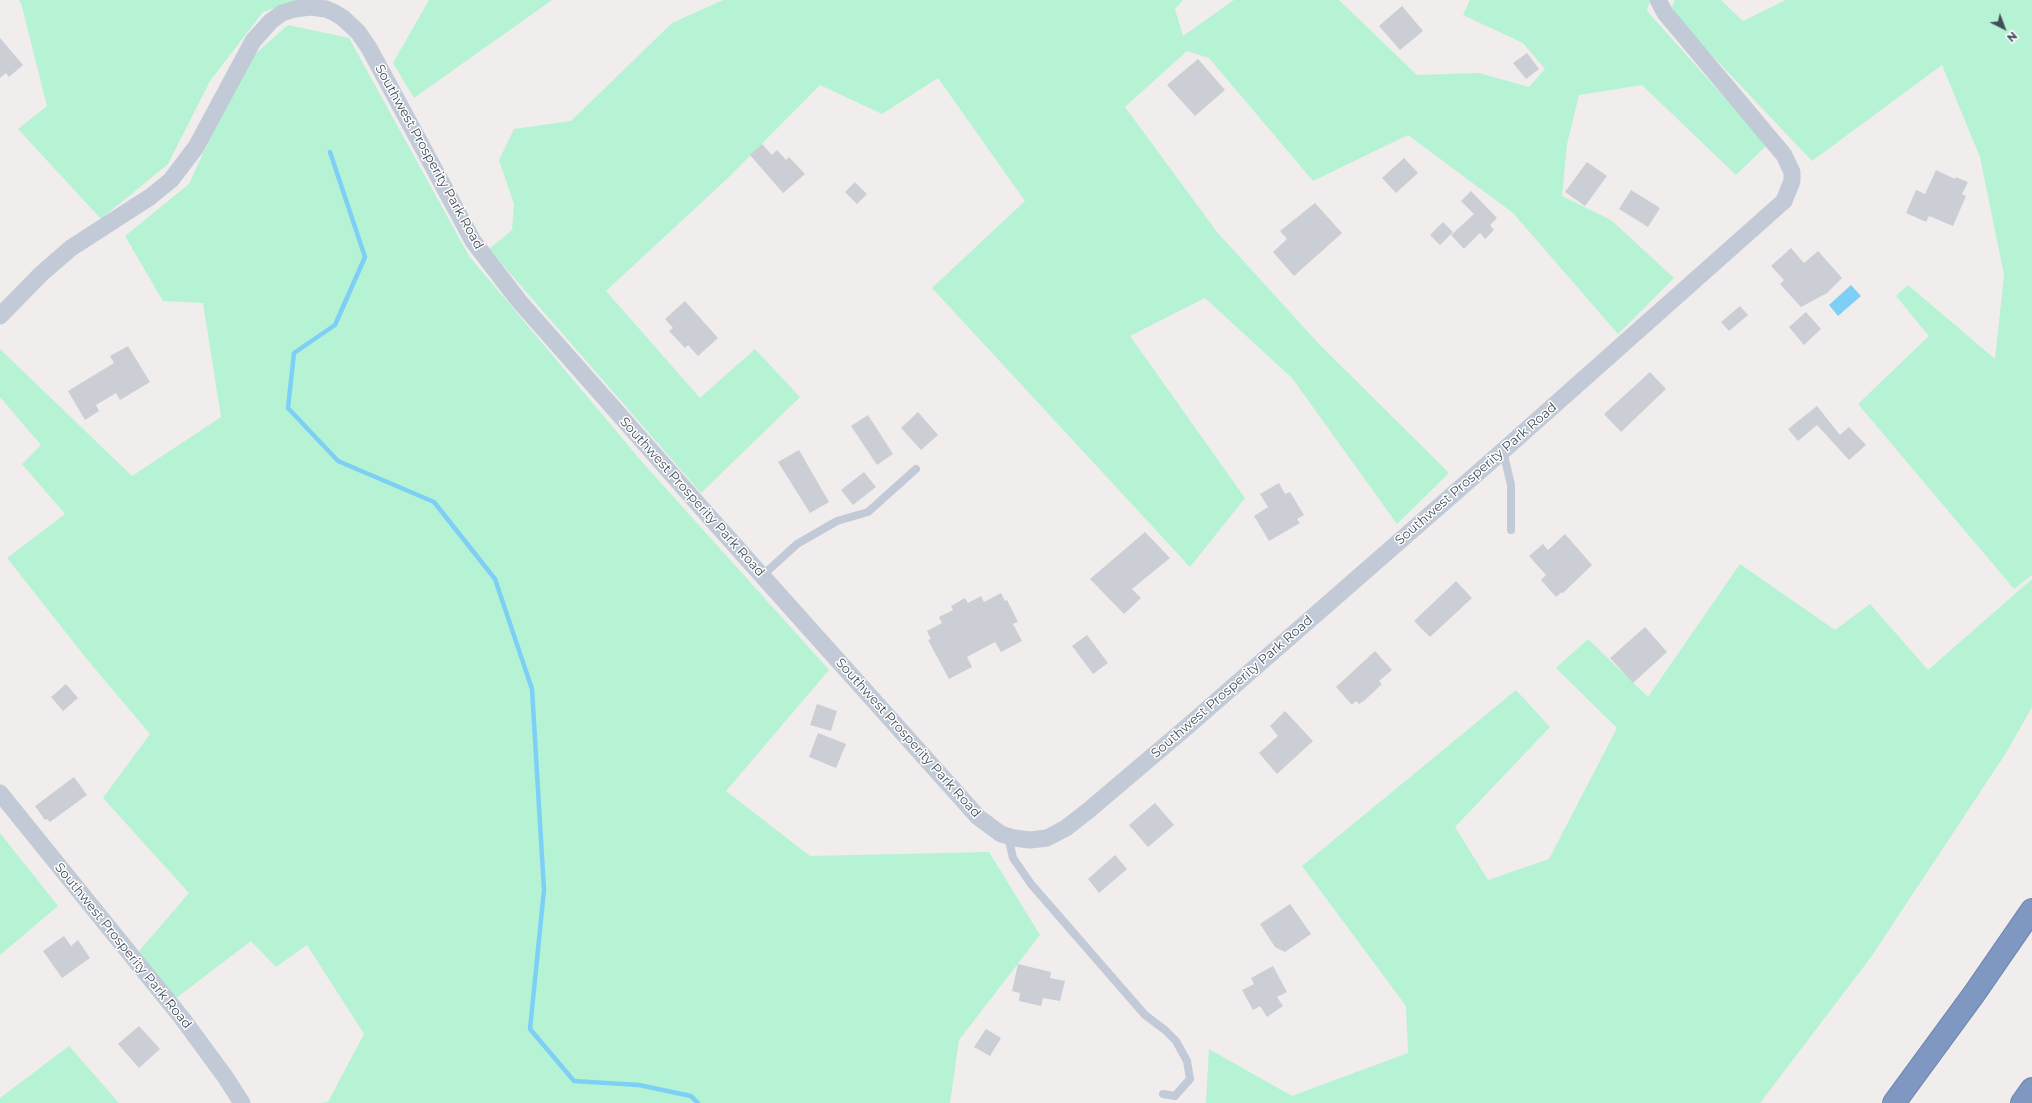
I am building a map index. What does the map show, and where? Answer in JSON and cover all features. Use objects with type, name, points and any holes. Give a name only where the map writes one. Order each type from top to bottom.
[{"type":"highway","points":[[1894,1103],[1965,1007],[2032,910]]},
{"type":"highway","points":[[2022,1103],[2032,1089]]},
{"type":"street","name":"Southwest Prosperity Park Road","points":[[0,316],[41,274],[71,248],[150,197],[171,180],[196,147],[253,41],[271,21],[282,14],[295,9],[310,7],[326,10],[343,18],[358,32],[369,48],[473,241],[495,271],[762,576],[978,817],[990,827],[1008,836],[1030,840],[1047,838],[1066,828],[1089,810],[1503,451],[1784,201],[1790,191],[1792,172],[1784,155],[1665,13],[1658,0]]},
{"type":"street","name":"Southwest Prosperity Park Road","points":[[0,793],[182,1018],[226,1078],[242,1103]]},
{"type":"lane","points":[[1503,451],[1511,484],[1512,530]]},
{"type":"lane","points":[[762,576],[797,544],[837,521],[868,512],[916,469]]},
{"type":"lane","points":[[1008,836],[1013,858],[1031,884],[1145,1014],[1176,1041],[1187,1061],[1190,1079],[1175,1096],[1163,1094]]},
{"type":"green space","points":[[19,0],[296,0],[263,12],[210,81],[168,164],[101,219],[18,129],[47,106]]},
{"type":"green space","points":[[429,0],[552,0],[414,98],[393,63]]},
{"type":"green space","points":[[723,0],[1183,0],[1175,9],[1183,36],[1234,0],[1339,0],[1417,75],[1479,73],[1529,87],[1545,69],[1523,43],[1463,15],[1470,0],[1650,0],[1647,11],[1767,145],[1736,175],[1642,85],[1579,95],[1567,144],[1562,196],[1611,220],[1674,278],[1618,334],[1513,213],[1408,135],[1313,181],[1209,58],[1187,51],[1125,107],[1217,232],[1319,344],[1449,473],[1397,524],[1292,378],[1205,298],[1130,336],[1245,498],[1190,567],[932,288],[1025,201],[938,78],[882,114],[820,85],[730,176],[606,291],[700,398],[755,349],[800,397],[701,493],[489,249],[512,230],[514,204],[499,160],[514,129],[571,121],[672,23]]},
{"type":"green space","points":[[1675,0],[1721,0],[1743,21],[1786,0],[2032,0],[2032,575],[2014,589],[1858,404],[1929,336],[1896,296],[1908,285],[1995,359],[2004,275],[1980,157],[1942,65],[1812,161],[1670,11]]},
{"type":"green space","points":[[288,25],[349,38],[469,256],[643,463],[829,670],[726,791],[810,856],[989,852],[1040,935],[959,1040],[950,1103],[320,1103],[328,1102],[364,1034],[307,945],[276,967],[251,941],[175,999],[139,951],[189,893],[103,798],[150,734],[90,663],[7,558],[65,514],[22,464],[41,445],[0,397],[0,349],[132,476],[221,417],[203,303],[163,301],[125,236],[189,184],[220,116],[255,54]]},
{"type":"green space","points":[[1740,564],[1835,630],[1870,604],[1928,670],[2032,579],[2032,707],[2006,753],[1871,957],[1760,1103],[1206,1103],[1209,1049],[1292,1096],[1408,1053],[1406,1006],[1302,866],[1516,690],[1550,727],[1455,827],[1488,880],[1549,859],[1617,728],[1556,668],[1588,639],[1648,697]]},
{"type":"green space","points":[[0,833],[58,906],[0,955]]},
{"type":"green space","points":[[69,1046],[119,1103],[0,1103],[0,1098]]},
{"type":"water","points":[[1851,285],[1861,296],[1838,316],[1829,305]]},
{"type":"building","points":[[1402,6],[1423,31],[1400,50],[1379,26]]},
{"type":"building","points":[[0,38],[23,65],[9,77],[6,73],[0,78]]},
{"type":"building","points":[[1527,53],[1539,69],[1526,79],[1513,63]]},
{"type":"building","points":[[1198,59],[1225,90],[1195,116],[1167,85]]},
{"type":"building","points":[[762,144],[772,155],[777,150],[786,160],[789,157],[805,174],[783,193],[750,155]]},
{"type":"building","points":[[1404,158],[1418,173],[1396,193],[1382,178]]},
{"type":"building","points":[[1587,162],[1607,176],[1585,206],[1565,192]]},
{"type":"building","points":[[1936,170],[1955,179],[1956,177],[1968,182],[1962,194],[1966,196],[1953,226],[1929,216],[1926,222],[1906,213],[1916,190],[1925,194]]},
{"type":"building","points":[[855,182],[867,194],[857,204],[845,192]]},
{"type":"building","points":[[1631,190],[1660,208],[1648,227],[1619,209]]},
{"type":"building","points":[[1471,191],[1497,218],[1490,225],[1494,230],[1485,239],[1480,233],[1464,249],[1451,235],[1474,214],[1461,201]]},
{"type":"building","points":[[1315,203],[1342,233],[1294,276],[1273,252],[1287,239],[1280,231]]},
{"type":"building","points":[[1443,222],[1453,232],[1440,245],[1430,235]]},
{"type":"building","points":[[1791,248],[1804,263],[1818,251],[1842,278],[1827,293],[1801,307],[1780,284],[1784,280],[1771,266]]},
{"type":"building","points":[[685,301],[718,338],[698,356],[688,345],[685,348],[669,331],[673,328],[665,319]]},
{"type":"building","points":[[1740,306],[1748,315],[1729,331],[1721,322]]},
{"type":"building","points":[[1806,312],[1821,329],[1804,345],[1789,327]]},
{"type":"building","points":[[128,346],[150,382],[120,400],[116,393],[96,405],[99,411],[85,420],[68,391],[114,363],[110,356]]},
{"type":"building","points":[[1650,372],[1666,389],[1621,432],[1604,414]]},
{"type":"building","points":[[1817,406],[1840,435],[1849,427],[1866,445],[1849,460],[1817,425],[1798,441],[1788,429]]},
{"type":"building","points":[[918,412],[938,435],[921,450],[901,428]]},
{"type":"building","points":[[868,415],[893,454],[877,465],[851,426]]},
{"type":"building","points":[[799,450],[829,502],[810,513],[778,462]]},
{"type":"building","points":[[864,472],[876,487],[853,505],[841,490]]},
{"type":"building","points":[[1279,483],[1285,494],[1290,492],[1304,515],[1297,519],[1300,523],[1269,541],[1254,516],[1268,507],[1260,494]]},
{"type":"building","points":[[1145,532],[1170,558],[1132,589],[1141,598],[1124,614],[1090,579]]},
{"type":"building","points":[[1565,534],[1592,565],[1563,593],[1562,592],[1556,597],[1541,580],[1546,575],[1529,556],[1543,544],[1548,550]]},
{"type":"building","points":[[1456,581],[1472,598],[1430,637],[1414,621]]},
{"type":"building","points":[[1001,593],[1005,601],[1007,600],[1018,622],[1013,624],[1022,641],[1001,652],[995,642],[967,657],[972,667],[949,679],[928,640],[931,639],[927,631],[942,623],[939,617],[953,610],[951,606],[965,598],[968,603],[981,596],[984,602]]},
{"type":"building","points":[[1645,627],[1667,652],[1633,683],[1610,658]]},
{"type":"building","points":[[1087,635],[1108,663],[1093,674],[1072,646]]},
{"type":"building","points":[[1375,651],[1392,670],[1379,681],[1382,684],[1365,700],[1359,704],[1356,701],[1352,705],[1336,687]]},
{"type":"building","points":[[66,684],[78,698],[63,711],[51,697]]},
{"type":"building","points":[[817,704],[837,711],[831,731],[810,725]]},
{"type":"building","points":[[1285,711],[1313,741],[1277,774],[1259,753],[1278,736],[1270,726]]},
{"type":"building","points":[[818,733],[846,744],[836,768],[809,757]]},
{"type":"building","points":[[74,777],[87,795],[50,822],[47,819],[45,820],[35,806]]},
{"type":"building","points":[[1155,803],[1174,825],[1148,847],[1129,825]]},
{"type":"building","points":[[1115,855],[1127,869],[1099,893],[1088,879]]},
{"type":"building","points":[[1290,904],[1311,934],[1285,952],[1275,947],[1260,924]]},
{"type":"building","points":[[64,936],[71,946],[78,940],[90,958],[62,978],[43,951]]},
{"type":"building","points":[[1018,964],[1051,972],[1050,978],[1065,981],[1060,1001],[1043,998],[1041,1006],[1019,1001],[1020,993],[1012,991]]},
{"type":"building","points":[[1273,966],[1287,992],[1277,997],[1283,1006],[1267,1017],[1260,1006],[1253,1010],[1242,990],[1254,984],[1251,978]]},
{"type":"building","points":[[139,1026],[160,1049],[139,1068],[118,1044]]},
{"type":"building","points":[[986,1029],[1001,1038],[990,1056],[974,1047]]},
{"type":"waterway","points":[[330,152],[365,257],[335,325],[294,353],[288,408],[338,461],[434,502],[495,579],[532,689],[544,890],[530,1029],[574,1081],[639,1085],[691,1096],[698,1103]]}]
